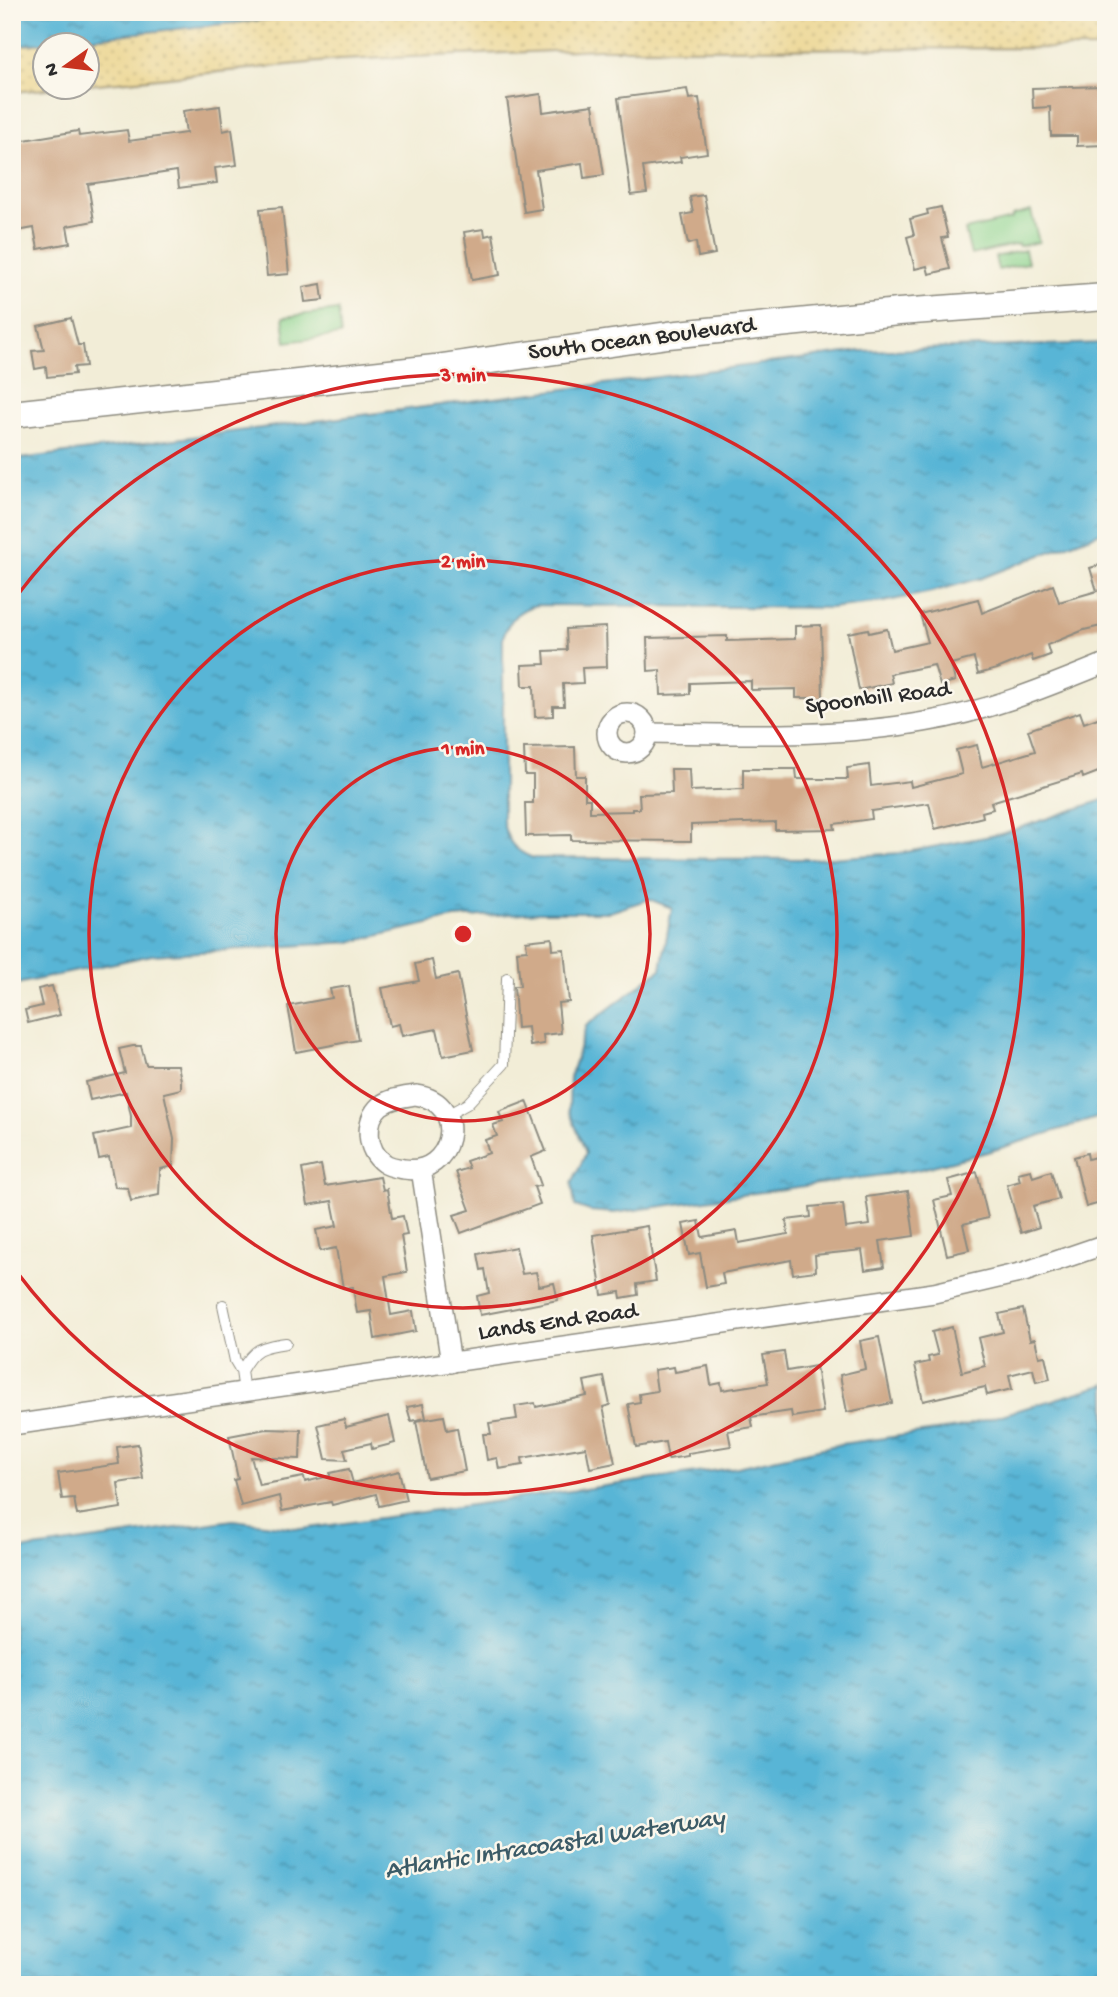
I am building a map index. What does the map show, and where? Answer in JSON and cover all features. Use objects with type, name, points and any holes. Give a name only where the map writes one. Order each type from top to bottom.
[{"type":"main road","name":"South Ocean Boulevard","points":[[12,414],[435,368],[680,333],[899,312],[1106,297]]},
{"type":"street","name":"Spoonbill Road","points":[[648,733],[828,733],[926,722],[984,709],[1106,663]]},
{"type":"street","points":[[416,1095],[428,1097],[440,1104],[447,1115],[450,1128],[448,1141],[443,1154],[434,1163],[411,1170],[386,1165],[376,1156],[369,1130],[372,1117],[380,1106],[390,1100],[416,1095]]},
{"type":"street","points":[[421,1169],[451,1363]]},
{"type":"street","name":"Lands End Road","points":[[12,1424],[934,1293],[1024,1272],[1106,1244]]},
{"type":"lane","points":[[447,1115],[467,1104],[505,1064],[507,978]]},
{"type":"lane","points":[[223,1305],[244,1392]]},
{"type":"lane","points":[[241,1371],[252,1353],[258,1349],[286,1343]]},
{"type":"green space","points":[[1031,211],[1039,242],[971,255],[965,230],[1012,219],[1012,216]]},
{"type":"green space","points":[[1025,250],[1028,263],[998,270],[995,257]]},
{"type":"green space","points":[[338,310],[341,335],[286,342],[283,317]]},
{"type":"sand","points":[[339,12],[1106,12],[1106,48],[599,49],[339,60],[102,84],[102,37]]},
{"type":"sand","points":[[32,44],[32,90],[12,92],[12,46]]},
{"type":"water","points":[[12,12],[339,12],[102,37],[102,32],[32,32],[32,44],[12,46]]},
{"type":"water","points":[[1106,343],[1106,530],[982,578],[883,602],[830,608],[537,605],[520,612],[508,625],[503,637],[503,822],[513,845],[533,858],[816,859],[901,853],[1001,834],[1106,799],[1106,1115],[991,1151],[917,1170],[614,1213],[590,1211],[575,1206],[572,1183],[586,1153],[569,1110],[570,1078],[586,1026],[661,969],[672,908],[649,899],[610,912],[538,912],[454,918],[350,942],[152,955],[12,985],[12,460],[861,351]]},
{"type":"water","name":"Atlantic Intracoastal Waterway","points":[[1106,1384],[1106,1985],[12,1985],[12,1551],[233,1520],[303,1529],[732,1468],[841,1444],[958,1428]]},
{"type":"building","points":[[1105,86],[1106,145],[1077,146],[1077,136],[1051,136],[1050,107],[1033,108],[1032,88]]},
{"type":"building","points":[[687,89],[689,99],[699,98],[707,153],[680,157],[681,162],[643,167],[647,193],[631,195],[618,98]]},
{"type":"building","points":[[541,94],[543,112],[593,105],[604,175],[584,178],[582,163],[536,170],[542,209],[524,212],[507,99]]},
{"type":"building","points":[[220,106],[223,131],[232,129],[237,165],[215,168],[217,183],[179,188],[177,171],[88,184],[94,221],[67,226],[70,243],[38,249],[34,228],[12,232],[12,142],[78,131],[79,136],[127,130],[129,141],[186,133],[183,111]]},
{"type":"building","points":[[704,195],[715,254],[698,257],[696,242],[688,244],[682,215],[693,213],[690,197]]},
{"type":"building","points":[[282,207],[289,274],[267,276],[260,209]]},
{"type":"building","points":[[941,207],[948,237],[942,238],[950,269],[929,274],[927,266],[915,269],[907,237],[914,235],[910,219],[928,214],[927,210]]},
{"type":"building","points":[[484,229],[485,236],[493,234],[500,275],[472,280],[464,232]]},
{"type":"building","points":[[321,284],[323,300],[305,302],[303,287]]},
{"type":"building","points":[[71,318],[78,345],[83,345],[86,366],[74,367],[75,374],[47,377],[46,367],[35,369],[32,351],[44,350],[38,326]]},
{"type":"building","points":[[1106,563],[1106,622],[1047,645],[1050,655],[1033,661],[1031,655],[978,674],[974,658],[951,664],[955,681],[940,685],[934,665],[890,674],[892,683],[859,690],[848,633],[868,629],[869,633],[887,629],[892,650],[928,642],[920,614],[978,599],[982,613],[1053,585],[1059,602],[1097,591],[1090,568]]},
{"type":"building","points":[[821,625],[823,698],[796,698],[796,689],[751,690],[751,681],[690,683],[690,694],[661,695],[660,670],[648,671],[647,638],[727,636],[727,641],[795,639],[795,626]]},
{"type":"building","points":[[606,627],[607,667],[582,668],[583,683],[563,684],[564,706],[553,706],[553,716],[535,717],[534,686],[523,686],[522,665],[545,664],[544,651],[567,650],[566,629]]},
{"type":"building","points":[[1080,712],[1084,723],[1106,715],[1106,769],[1083,778],[1082,774],[991,802],[993,809],[982,812],[983,817],[935,829],[929,803],[871,811],[872,819],[834,824],[835,829],[775,830],[775,822],[691,825],[691,841],[571,840],[571,835],[526,836],[525,803],[533,803],[533,775],[525,775],[524,748],[575,747],[576,776],[585,776],[585,799],[590,799],[590,812],[632,811],[640,809],[639,794],[672,793],[671,769],[689,769],[690,791],[743,789],[743,769],[796,769],[797,779],[848,779],[847,768],[869,765],[871,786],[910,781],[911,787],[962,774],[956,750],[977,745],[982,767],[1035,751],[1028,730]]},
{"type":"building","points":[[552,938],[553,950],[564,949],[569,1002],[558,1003],[561,1033],[543,1035],[544,1044],[530,1046],[528,1027],[517,1028],[514,986],[520,986],[517,951],[527,950],[526,941]]},
{"type":"building","points":[[432,960],[436,979],[458,974],[473,1050],[443,1056],[437,1029],[402,1036],[399,1024],[390,1026],[382,988],[419,981],[415,964]]},
{"type":"building","points":[[52,986],[60,1015],[28,1023],[25,1010],[42,1006],[38,989]]},
{"type":"building","points":[[349,986],[358,1040],[296,1052],[288,1006],[332,998],[330,989]]},
{"type":"building","points":[[141,1046],[146,1065],[178,1065],[181,1089],[164,1093],[174,1139],[173,1166],[160,1169],[159,1195],[131,1201],[128,1188],[115,1187],[109,1157],[99,1159],[94,1136],[131,1128],[126,1092],[90,1100],[86,1082],[125,1073],[119,1049]]},
{"type":"building","points":[[527,1101],[546,1151],[531,1157],[541,1185],[534,1187],[540,1204],[461,1233],[454,1215],[470,1210],[456,1172],[469,1168],[466,1161],[489,1153],[485,1140],[497,1136],[493,1125],[503,1122],[499,1112]]},
{"type":"building","points":[[1087,1153],[1088,1159],[1106,1154],[1106,1183],[1099,1185],[1104,1202],[1086,1207],[1074,1157]]},
{"type":"building","points":[[321,1165],[325,1186],[380,1177],[383,1190],[387,1189],[392,1218],[403,1216],[407,1235],[401,1236],[407,1272],[385,1276],[391,1315],[413,1311],[416,1331],[375,1339],[371,1311],[357,1313],[353,1287],[343,1288],[336,1248],[320,1251],[316,1230],[337,1226],[332,1201],[308,1205],[302,1169]]},
{"type":"building","points":[[1031,1170],[1033,1177],[1051,1171],[1059,1199],[1033,1206],[1039,1227],[1021,1233],[1007,1185],[1020,1181],[1018,1173]]},
{"type":"building","points":[[977,1172],[988,1218],[963,1224],[969,1250],[947,1255],[934,1200],[952,1196],[948,1180]]},
{"type":"building","points":[[908,1191],[914,1236],[880,1241],[884,1267],[865,1270],[862,1250],[815,1255],[816,1271],[793,1274],[791,1260],[722,1273],[724,1284],[706,1287],[700,1253],[689,1255],[683,1224],[699,1221],[702,1237],[737,1231],[739,1243],[788,1234],[786,1220],[811,1217],[810,1207],[843,1204],[846,1228],[870,1225],[866,1197]]},
{"type":"building","points":[[647,1226],[656,1281],[637,1284],[638,1295],[621,1298],[620,1292],[602,1295],[593,1235]]},
{"type":"building","points":[[516,1247],[522,1274],[536,1272],[539,1286],[554,1283],[558,1300],[480,1315],[477,1296],[489,1293],[485,1269],[481,1270],[478,1254]]},
{"type":"building","points":[[1023,1309],[1030,1340],[1035,1339],[1039,1357],[1045,1356],[1050,1379],[1036,1382],[1033,1369],[1009,1375],[1012,1389],[987,1395],[985,1387],[923,1401],[915,1365],[929,1362],[928,1357],[938,1355],[932,1332],[952,1327],[962,1372],[985,1366],[978,1338],[1003,1332],[999,1314]]},
{"type":"building","points":[[879,1337],[892,1403],[847,1412],[840,1375],[865,1369],[860,1341]]},
{"type":"building","points":[[784,1352],[787,1371],[816,1366],[823,1412],[792,1417],[791,1411],[751,1417],[753,1427],[728,1431],[731,1446],[688,1453],[688,1456],[668,1459],[665,1442],[636,1447],[628,1404],[640,1402],[639,1394],[657,1391],[654,1370],[674,1367],[675,1372],[708,1366],[711,1385],[721,1383],[722,1390],[768,1383],[763,1355]]},
{"type":"building","points":[[604,1377],[610,1405],[603,1407],[615,1463],[590,1468],[586,1447],[522,1458],[523,1465],[499,1469],[497,1458],[487,1460],[483,1434],[491,1434],[489,1423],[517,1419],[515,1406],[535,1403],[536,1407],[587,1396],[584,1381]]},
{"type":"building","points":[[423,1404],[426,1418],[411,1421],[407,1407]]},
{"type":"building","points":[[389,1416],[395,1443],[372,1449],[371,1443],[344,1449],[347,1460],[326,1459],[318,1425],[344,1419],[346,1427]]},
{"type":"building","points":[[444,1416],[447,1430],[457,1428],[465,1471],[427,1478],[416,1421]]},
{"type":"building","points":[[266,1429],[301,1430],[300,1459],[251,1457],[259,1485],[304,1477],[305,1482],[349,1469],[353,1483],[399,1471],[406,1500],[379,1506],[376,1494],[332,1505],[331,1502],[282,1511],[279,1496],[241,1506],[234,1480],[238,1479],[229,1436]]},
{"type":"building","points":[[138,1444],[143,1479],[118,1483],[121,1508],[77,1515],[74,1498],[62,1499],[58,1473],[119,1464],[117,1447]]}]
